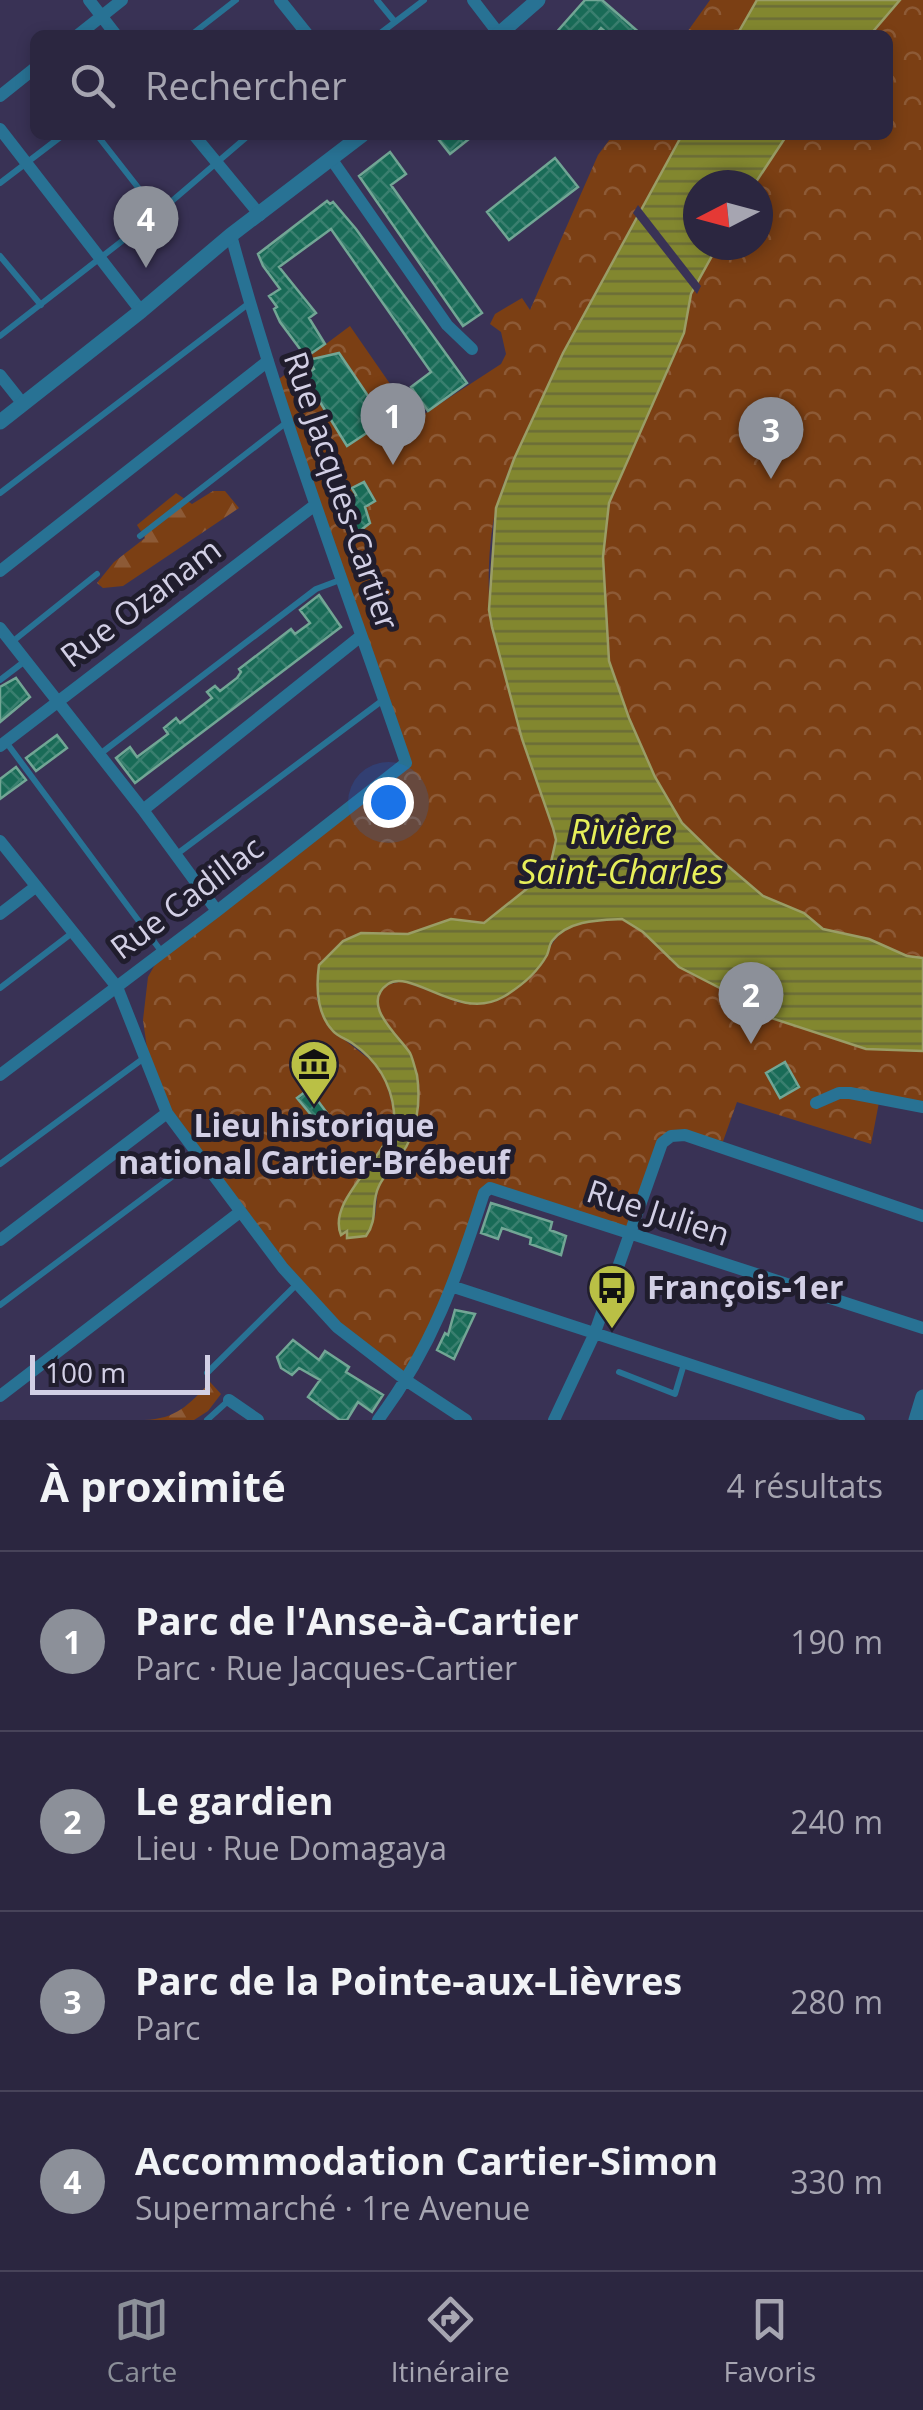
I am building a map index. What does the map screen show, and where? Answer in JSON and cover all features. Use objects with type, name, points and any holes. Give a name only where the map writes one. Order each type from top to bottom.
[{"type":"street","points":[[89,0],[112,30]]},
{"type":"street","points":[[84,30],[122,0]]},
{"type":"street","points":[[280,0],[304,30]]},
{"type":"street","points":[[473,0],[495,30]]},
{"type":"street","points":[[503,30],[538,0]]},
{"type":"street","points":[[0,96],[30,72]]},
{"type":"street","points":[[0,130],[141,311]]},
{"type":"street","points":[[198,140],[260,215]]},
{"type":"street","points":[[0,422],[231,235],[356,140]]},
{"type":"street","points":[[332,160],[448,325],[472,350]]},
{"type":"street","name":"Rue Jacques-Cartier","points":[[231,235],[249,303],[315,504],[406,763]]},
{"type":"street","points":[[0,570],[268,361]]},
{"type":"street","points":[[0,375],[23,404]]},
{"type":"street","name":"Rue Ozanam","points":[[3,744],[315,504]]},
{"type":"street","points":[[0,628],[218,911]]},
{"type":"street","points":[[143,810],[362,636]]},
{"type":"street","name":"Rue Cadillac","points":[[0,1075],[406,763]]},
{"type":"street","points":[[0,842],[117,987],[167,1114],[297,1284],[336,1328],[466,1420]]},
{"type":"street","points":[[0,914],[34,888]]},
{"type":"street","points":[[816,1103],[850,1092],[923,1107]]},
{"type":"street","points":[[0,1240],[167,1114]]},
{"type":"street","points":[[554,1420],[594,1335],[662,1143],[671,1136],[685,1135],[923,1216]]},
{"type":"street","name":"Rue Julien","points":[[454,1287],[484,1193],[490,1188],[923,1328]]},
{"type":"street","points":[[0,1396],[240,1212]]},
{"type":"street","points":[[378,1420],[407,1381],[454,1287],[859,1420]]},
{"type":"street","points":[[916,1420],[923,1397]]},
{"type":"street","points":[[229,1400],[258,1420]]},
{"type":"lane","points":[[197,30],[236,0]]},
{"type":"lane","points":[[378,0],[394,22]]},
{"type":"lane","points":[[384,30],[424,0]]},
{"type":"lane","points":[[202,26],[206,30]]},
{"type":"lane","points":[[0,183],[56,140]]},
{"type":"lane","points":[[101,140],[158,213]]},
{"type":"lane","points":[[0,336],[158,213],[243,140]]},
{"type":"lane","points":[[0,256],[41,305]]},
{"type":"lane","points":[[0,493],[249,303]]},
{"type":"lane","points":[[140,536],[288,422]]},
{"type":"lane","points":[[12,643],[97,574]]},
{"type":"lane","points":[[99,755],[316,589],[342,579]]},
{"type":"lane","points":[[0,680],[25,661]]},
{"type":"lane","points":[[176,855],[384,700]]},
{"type":"lane","points":[[3,744],[162,952]]},
{"type":"lane","points":[[0,988],[72,933]]},
{"type":"lane","points":[[0,1164],[145,1058]]},
{"type":"lane","points":[[0,1305],[198,1157]]},
{"type":"lane","points":[[206,1373],[297,1284]]},
{"type":"lane","points":[[620,1372],[675,1394],[684,1364]]},
{"type":"lane","points":[[207,1420],[229,1400]]},
{"type":"green space","points":[[710,0],[757,0],[740,30],[689,30]]},
{"type":"green space","points":[[900,0],[923,0],[923,958],[907,956],[869,939],[823,929],[804,913],[763,896],[682,823],[655,777],[609,661],[603,557],[609,503],[684,333],[691,294],[710,260],[773,260],[773,170],[764,170],[784,140],[893,140],[893,30],[874,30]]},
{"type":"green space","points":[[609,140],[679,140],[555,371],[512,462],[495,511],[489,580],[492,627],[556,840],[549,871],[483,923],[451,919],[408,934],[361,933],[343,941],[319,965],[317,999],[333,1031],[378,1066],[385,1077],[394,1113],[394,1127],[355,1186],[347,1230],[375,1217],[378,1188],[388,1173],[417,1077],[411,1055],[378,1011],[378,996],[386,985],[403,981],[460,1003],[548,953],[568,929],[589,922],[622,919],[643,932],[679,967],[745,1001],[756,1013],[866,1049],[923,1051],[923,1107],[880,1097],[871,1144],[737,1102],[721,1147],[671,1136],[631,1234],[490,1188],[407,1381],[337,1327],[167,1113],[150,1069],[143,1020],[148,977],[162,952],[406,763],[275,382],[350,326],[415,420],[501,364],[506,354],[501,332],[490,324],[495,314],[522,298],[530,310],[598,155]]},
{"type":"green space","points":[[213,491],[225,491],[239,508],[123,586],[103,588],[97,583],[114,562],[145,538],[137,525],[176,493],[192,504]]},
{"type":"green space","points":[[210,1382],[221,1394],[208,1411],[194,1420],[144,1420],[165,1417],[181,1409]]},
{"type":"water","points":[[757,0],[900,0],[874,30],[740,30]]},
{"type":"water","name":"Rivière Saint-Charles","points":[[679,140],[784,140],[764,170],[683,170],[683,260],[710,260],[691,294],[684,333],[609,503],[603,557],[609,661],[655,777],[682,823],[715,855],[763,896],[804,913],[823,929],[869,939],[907,956],[923,958],[923,1051],[866,1049],[756,1013],[745,1001],[679,967],[643,932],[622,919],[584,922],[566,929],[552,941],[543,962],[528,979],[503,997],[486,1003],[454,1000],[410,983],[388,984],[380,992],[379,1010],[412,1058],[418,1085],[417,1117],[411,1137],[379,1186],[366,1236],[347,1238],[347,1231],[341,1235],[339,1220],[343,1205],[385,1143],[394,1112],[390,1091],[375,1064],[327,1024],[320,1008],[319,965],[343,941],[361,933],[408,934],[451,919],[484,923],[549,871],[556,840],[522,739],[489,610],[496,508],[563,353]]},
{"type":"pier","points":[[638,205],[701,286],[697,294],[633,213]]},
{"type":"building","points":[[585,0],[602,0],[636,30],[601,28],[558,30]]},
{"type":"building","points":[[439,140],[468,140],[450,154]]},
{"type":"building","points":[[390,152],[406,174],[391,185],[482,313],[463,326],[359,176]]},
{"type":"building","points":[[555,158],[578,187],[509,240],[487,212]]},
{"type":"building","points":[[327,201],[333,202],[356,229],[467,383],[428,411],[411,387],[431,372],[331,229],[279,267],[316,313],[309,318],[325,344],[306,357],[280,322],[274,309],[277,307],[269,296],[280,289],[258,254]]},
{"type":"building","points":[[339,353],[385,421],[347,446],[304,376],[314,369],[308,360]]},
{"type":"building","points":[[364,482],[375,501],[365,507],[370,523],[357,533],[346,519],[353,513],[346,500],[356,495],[352,488]]},
{"type":"building","points":[[319,595],[341,627],[135,783],[116,758],[130,747],[137,757],[168,734],[164,728],[176,718],[180,723],[212,698],[207,692],[215,686],[220,691],[237,678],[239,669],[291,629],[295,634],[310,623],[300,610]]},
{"type":"building","points":[[16,678],[30,697],[0,722],[0,687]]},
{"type":"building","points":[[57,735],[67,748],[36,771],[26,758]]},
{"type":"building","points":[[16,767],[26,780],[0,799],[0,779]]},
{"type":"building","points":[[785,1062],[799,1087],[780,1098],[766,1073]]},
{"type":"building","name":"Lieu historique national Cartier-Brébeuf","points":[[309,1089],[336,1125],[312,1138],[301,1123],[312,1116],[297,1098]]},
{"type":"building","points":[[491,1203],[552,1222],[550,1230],[566,1236],[561,1255],[502,1228],[498,1239],[481,1233]]},
{"type":"building","points":[[455,1310],[475,1314],[454,1359],[437,1350],[445,1333],[448,1335]]},
{"type":"building","points":[[293,1340],[319,1360],[325,1351],[349,1367],[346,1372],[383,1395],[372,1412],[358,1402],[347,1420],[340,1420],[308,1397],[320,1380],[299,1368],[292,1375],[281,1368],[277,1357]]},
{"type":"place","name":"Accommodation Cartier-Simon","points":[[146,268]]},
{"type":"place","name":"Parc de l'Anse-à-Cartier","points":[[393,465]]},
{"type":"place","name":"Parc de la Pointe-aux-Lièvres","points":[[771,479]]},
{"type":"place","name":"Le gardien","points":[[751,1044]]},
{"type":"place","name":"Lieu historique national Cartier-Brébeuf","points":[[314,1106]]},
{"type":"place","name":"François-1er","points":[[612,1330]]}]
